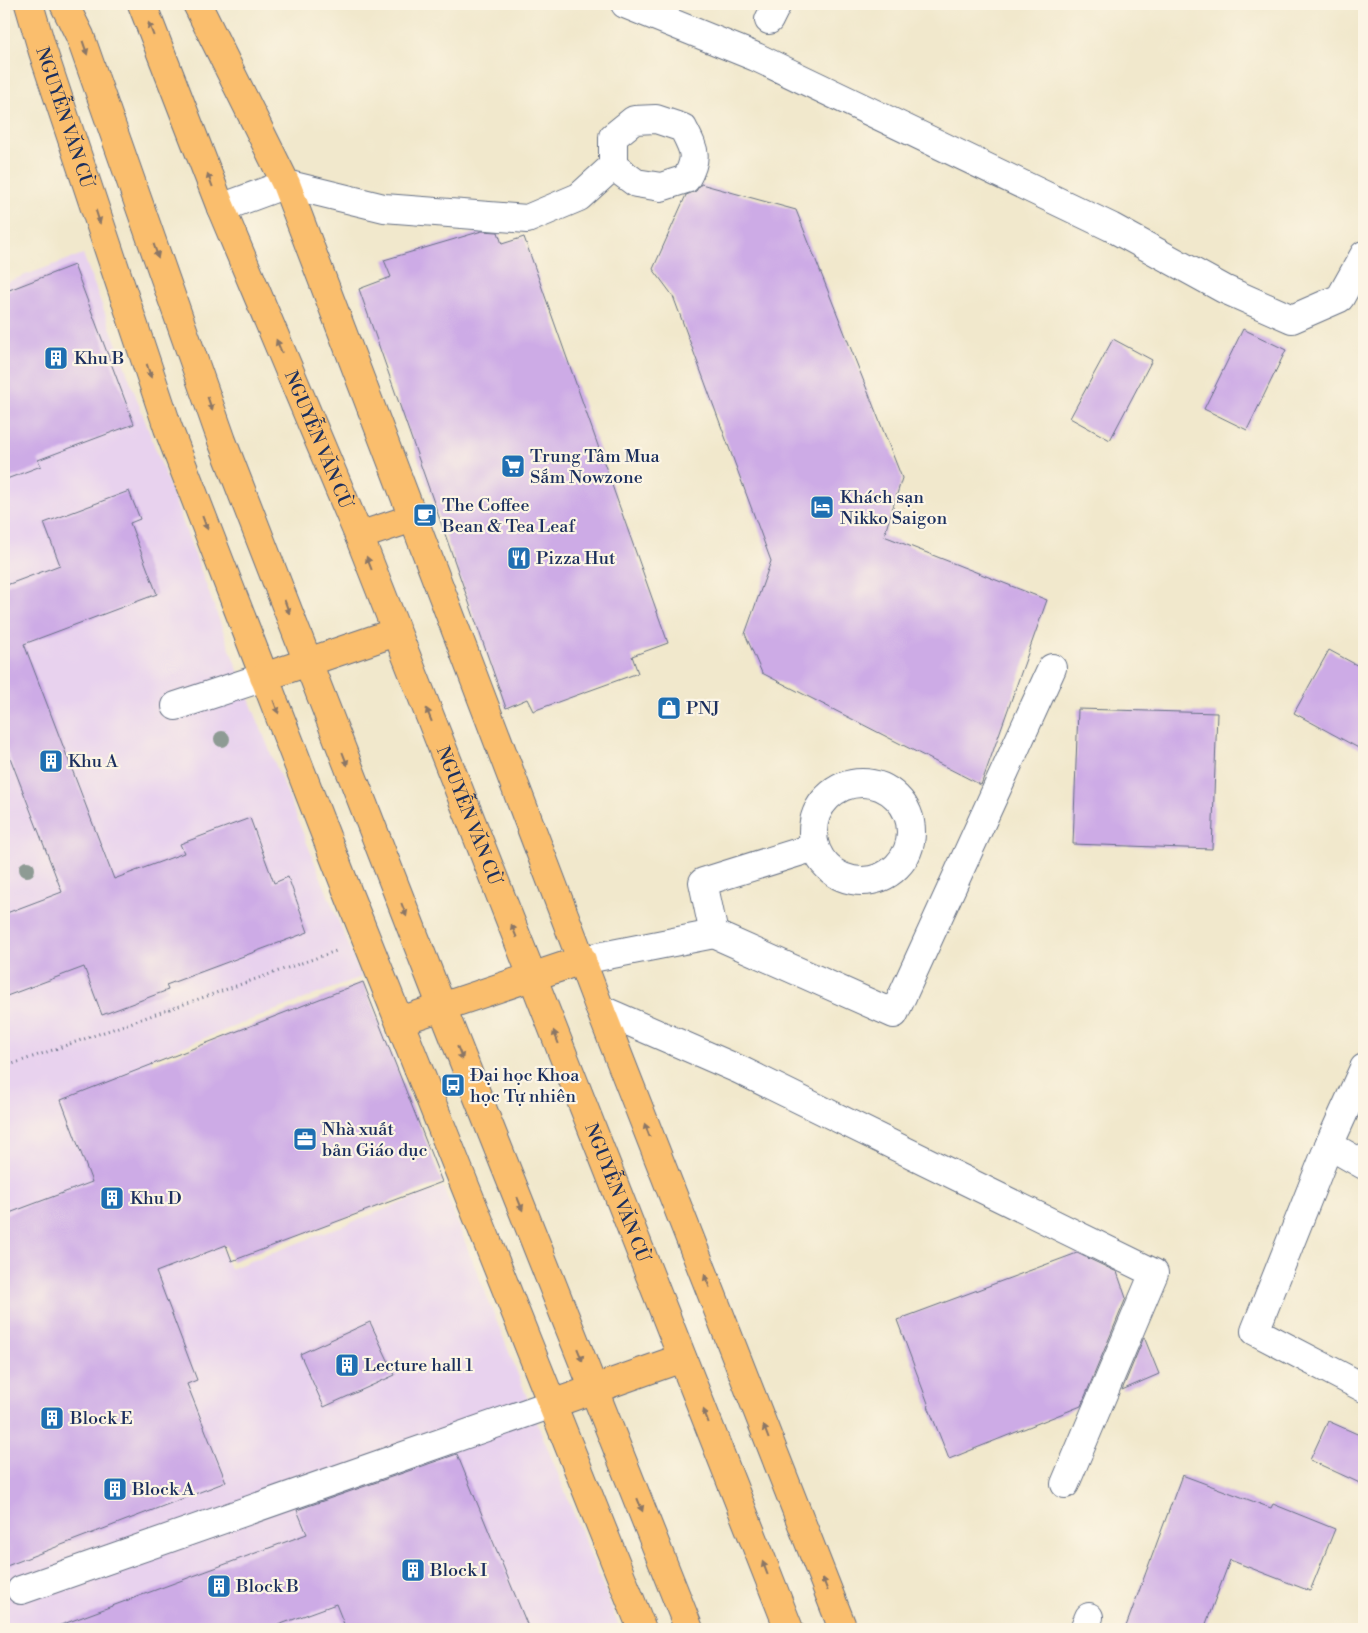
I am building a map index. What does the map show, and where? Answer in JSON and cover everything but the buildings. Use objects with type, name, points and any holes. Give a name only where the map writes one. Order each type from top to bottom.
[{"type":"main road","name":"NGUYỄN VĂN CỪ","points":[[29,4],[43,52],[168,428],[264,677],[642,1629]]},
{"type":"main road","points":[[64,4],[80,36],[222,441],[442,1007],[689,1629]]},
{"type":"main road","name":"NGUYỄN VĂN CỪ","points":[[142,4],[221,208],[359,536],[789,1629]]},
{"type":"main road","points":[[197,4],[286,184],[600,1009],[843,1629]]},
{"type":"main road","points":[[359,536],[413,518]]},
{"type":"main road","points":[[264,677],[396,632]]},
{"type":"main road","points":[[400,1021],[582,960]]},
{"type":"main road","points":[[552,1404],[682,1358]]},
{"type":"street","points":[[625,4],[756,57],[1111,227],[1224,289],[1292,319],[1340,298],[1364,255]]},
{"type":"street","points":[[221,208],[286,184],[384,208],[528,219],[579,197],[613,166]]},
{"type":"street","points":[[582,960],[714,934],[894,1014],[1052,668]]},
{"type":"street","points":[[176,706],[264,677]]},
{"type":"street","points":[[714,934],[703,882],[814,848]]},
{"type":"street","points":[[600,1009],[740,1070],[1154,1273],[1065,1484]]},
{"type":"street","points":[[1364,1068],[1330,1145],[1255,1331],[1364,1388]]},
{"type":"street","points":[[1330,1145],[1364,1165]]},
{"type":"street","points":[[20,1590],[552,1404]]},
{"type":"path","points":[[4,1067],[368,940]]},
{"type":"shaded area","points":[[83,254],[243,684],[361,977],[151,1059],[230,1269],[443,1187],[620,1629],[4,1629],[4,283]]},
{"type":"place","name":"Khu B","points":[[56,358]]},
{"type":"place","name":"Trung Tâm Mua Sắm Nowzone","points":[[513,466]]},
{"type":"place","name":"Khách sạn Nikko Saigon","points":[[822,507]]},
{"type":"place","name":"The Coffee Bean & Tea Leaf","points":[[425,515]]},
{"type":"place","name":"Pizza Hut","points":[[519,558]]},
{"type":"place","name":"PNJ","points":[[669,708]]},
{"type":"place","name":"Khu A","points":[[51,761]]},
{"type":"place","name":"Đại học Khoa học Tự nhiên","points":[[453,1085]]},
{"type":"place","name":"Nhà xuất bản Giáo dục","points":[[305,1139]]},
{"type":"place","name":"Khu D","points":[[112,1198]]},
{"type":"place","name":"Lecture hall 1","points":[[347,1365]]},
{"type":"place","name":"Block E","points":[[52,1418]]},
{"type":"place","name":"Block A","points":[[115,1489]]},
{"type":"place","name":"Block I","points":[[413,1570]]},
{"type":"place","name":"Block B","points":[[219,1586]]}]
